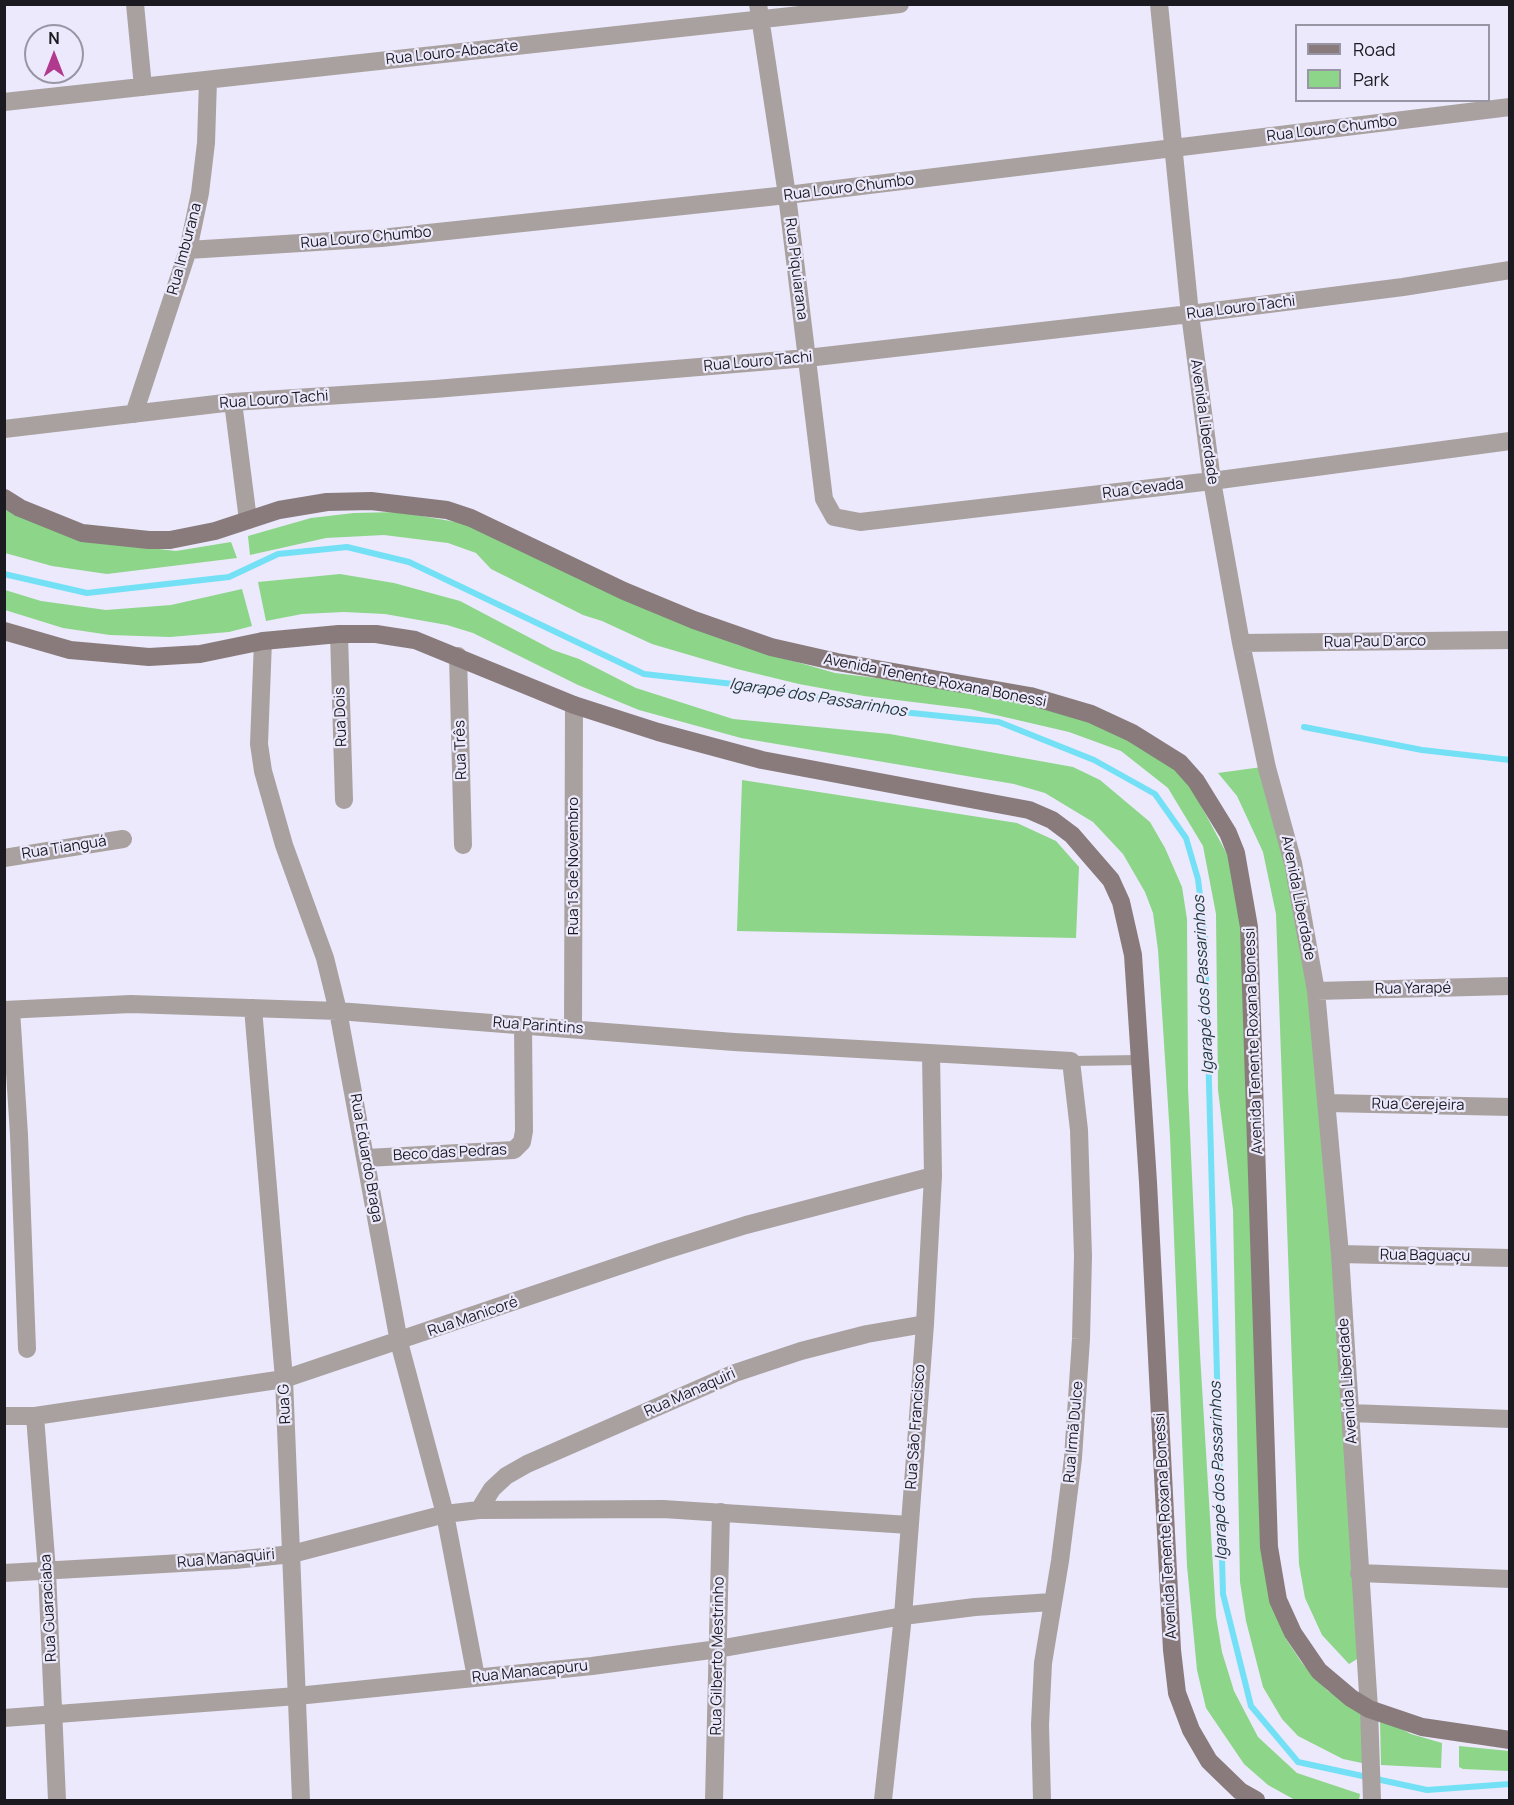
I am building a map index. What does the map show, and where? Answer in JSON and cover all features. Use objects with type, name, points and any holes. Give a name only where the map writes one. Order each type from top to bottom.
[{"type":"street","points":[[135,4],[143,87]]},
{"type":"street","name":"Rua Louro-Abacate","points":[[4,102],[208,80],[759,12],[900,4]]},
{"type":"street","name":"Avenida Liberdade","points":[[1159,4],[1190,314],[1212,482],[1241,643],[1267,768],[1293,863],[1316,991],[1340,1254],[1369,1709],[1372,1800]]},
{"type":"street","name":"Rua Piquiarana","points":[[759,12],[787,195],[824,499]]},
{"type":"street","name":"Rua Imburana","points":[[134,414],[188,250],[200,193],[206,143],[208,80]]},
{"type":"street","name":"Rua Louro Chumbo","points":[[188,250],[381,238],[787,195],[1509,107]]},
{"type":"street","name":"Rua Louro Tachi","points":[[4,429],[233,402],[435,389],[807,358],[1190,314],[1403,287],[1509,270]]},
{"type":"street","points":[[233,402],[248,520]]},
{"type":"street","name":"Rua Cevada","points":[[824,499],[834,517],[860,522],[1212,482],[1509,441]]},
{"type":"street","name":"Avenida Tenente Roxana Bonessi","points":[[4,498],[20,508],[82,532],[127,539],[170,540],[215,531],[279,510],[327,502],[371,501],[447,510],[471,518],[624,591],[694,620],[771,647],[837,662],[1030,696],[1091,714],[1122,728],[1163,750],[1180,764],[1196,781],[1228,833],[1239,864],[1250,927],[1258,1143],[1262,1346],[1273,1585],[1284,1616],[1307,1656],[1332,1683],[1369,1709],[1422,1727],[1509,1740]]},
{"type":"street","name":"Avenida Tenente Roxana Bonessi","points":[[4,630],[70,650],[149,657],[211,652],[263,641],[339,634],[376,634],[415,640],[574,705],[658,732],[762,760],[1029,810],[1052,820],[1072,835],[1097,861],[1111,880],[1121,902],[1133,955],[1172,1650],[1178,1693],[1191,1730],[1209,1761],[1240,1791],[1256,1800]]},
{"type":"street","name":"Rua Dois","points":[[339,634],[344,800]]},
{"type":"street","name":"Rua Pau D'arco","points":[[1241,643],[1509,640]]},
{"type":"street","name":"Rua Eduardo Braga","points":[[263,641],[259,744],[263,771],[284,845],[325,958],[338,1011],[367,1158],[399,1342],[445,1514],[476,1677]]},
{"type":"street","name":"Rua Três","points":[[458,656],[463,845]]},
{"type":"street","name":"Rua 15 de Novembro","points":[[573,1028],[574,705]]},
{"type":"street","name":"Rua Tianguá","points":[[4,858],[123,838]]},
{"type":"street","name":"Rua Yarapé","points":[[1316,991],[1509,986]]},
{"type":"street","name":"Rua Parintins","points":[[8,1010],[131,1004],[338,1011],[734,1042],[1071,1061]]},
{"type":"street","name":"Rua G","points":[[253,1008],[284,1379],[301,1800]]},
{"type":"street","points":[[8,1010],[12,1224],[27,1349]]},
{"type":"street","name":"Beco das Pedras","points":[[367,1158],[514,1150],[522,1142],[524,1131],[523,1026]]},
{"type":"street","name":"Rua São Francisco","points":[[883,1800],[903,1616],[925,1324],[933,1176],[931,1054]]},
{"type":"street","name":"Rua Irmã Dulce","points":[[1042,1800],[1042,1684],[1073,1458],[1081,1327],[1083,1256],[1079,1130],[1071,1061]]},
{"type":"street","name":"Rua Cerejeira","points":[[1327,1103],[1509,1107]]},
{"type":"street","name":"Rua Manicoré","points":[[4,1416],[35,1416],[284,1379],[746,1225],[933,1176]]},
{"type":"street","name":"Rua Baguaçu","points":[[1340,1254],[1509,1258]]},
{"type":"street","name":"Rua Manaquiri","points":[[479,1510],[499,1483],[526,1464],[735,1373],[856,1337],[925,1324]]},
{"type":"street","points":[[1350,1413],[1509,1419]]},
{"type":"street","name":"Rua Guaraciaba","points":[[35,1416],[47,1571],[57,1800]]},
{"type":"street","name":"Rua Manaquiri","points":[[4,1573],[236,1560],[292,1554],[445,1514],[479,1510],[663,1509],[909,1525]]},
{"type":"street","name":"Rua Gilberto Mestrinho","points":[[714,1800],[721,1512]]},
{"type":"street","points":[[1359,1573],[1509,1579]]},
{"type":"street","name":"Rua Manacapuru","points":[[4,1718],[297,1696],[592,1666],[718,1649],[903,1616],[975,1607],[1052,1602]]},
{"type":"lane","points":[[1071,1061],[1140,1060]]},
{"type":"green space","points":[[4,504],[98,542],[176,551],[231,542],[237,558],[107,574],[52,566],[5,553]]},
{"type":"green space","points":[[399,512],[473,525],[738,645],[835,673],[917,683],[1055,709],[1089,719],[1149,748],[1173,767],[1192,789],[1228,856],[1241,912],[1274,1608],[1286,1639],[1302,1663],[1328,1691],[1364,1711],[1362,1763],[1343,1759],[1298,1736],[1282,1719],[1263,1687],[1246,1621],[1240,1582],[1233,1210],[1218,1090],[1216,914],[1203,846],[1168,788],[1121,751],[1069,732],[970,709],[864,696],[799,684],[737,669],[652,644],[602,621],[583,615],[491,569],[476,553],[448,543],[384,535],[326,538],[250,555],[248,536],[311,518],[354,513]]},
{"type":"green space","points":[[340,574],[394,583],[460,601],[553,650],[579,659],[636,688],[733,719],[890,734],[1073,767],[1100,780],[1150,822],[1165,848],[1182,887],[1187,919],[1188,1088],[1200,1354],[1216,1616],[1222,1652],[1234,1691],[1258,1737],[1297,1773],[1360,1794],[1359,1800],[1295,1800],[1268,1785],[1244,1764],[1206,1708],[1197,1670],[1187,1566],[1170,1136],[1158,950],[1153,913],[1145,892],[1123,854],[1093,822],[1045,793],[1014,784],[741,738],[639,710],[578,685],[473,633],[447,625],[385,614],[344,612],[302,614],[266,621],[258,582]]},
{"type":"green space","points":[[242,589],[252,626],[229,632],[170,637],[110,635],[63,628],[5,610],[5,590],[41,601],[106,610],[171,605]]},
{"type":"green space","points":[[1262,767],[1313,987],[1362,1656],[1349,1664],[1322,1635],[1305,1598],[1299,1564],[1276,914],[1263,852],[1237,796],[1218,773]]},
{"type":"green space","points":[[742,780],[1017,823],[1056,841],[1079,867],[1076,938],[737,931]]},
{"type":"green space","points":[[1380,1718],[1411,1734],[1442,1743],[1441,1768],[1381,1765]]},
{"type":"green space","points":[[1459,1746],[1509,1751],[1509,1771],[1459,1767]]},
{"type":"waterway","name":"Igarapé dos Passarinhos","points":[[4,574],[87,593],[229,577],[278,554],[347,547],[409,562],[644,674],[751,686],[902,712],[999,722],[1094,760],[1155,794],[1186,838],[1198,879],[1205,937],[1223,1594],[1251,1706],[1298,1762],[1427,1790],[1510,1784]]},
{"type":"waterway","points":[[1304,727],[1422,750],[1510,760]]}]
